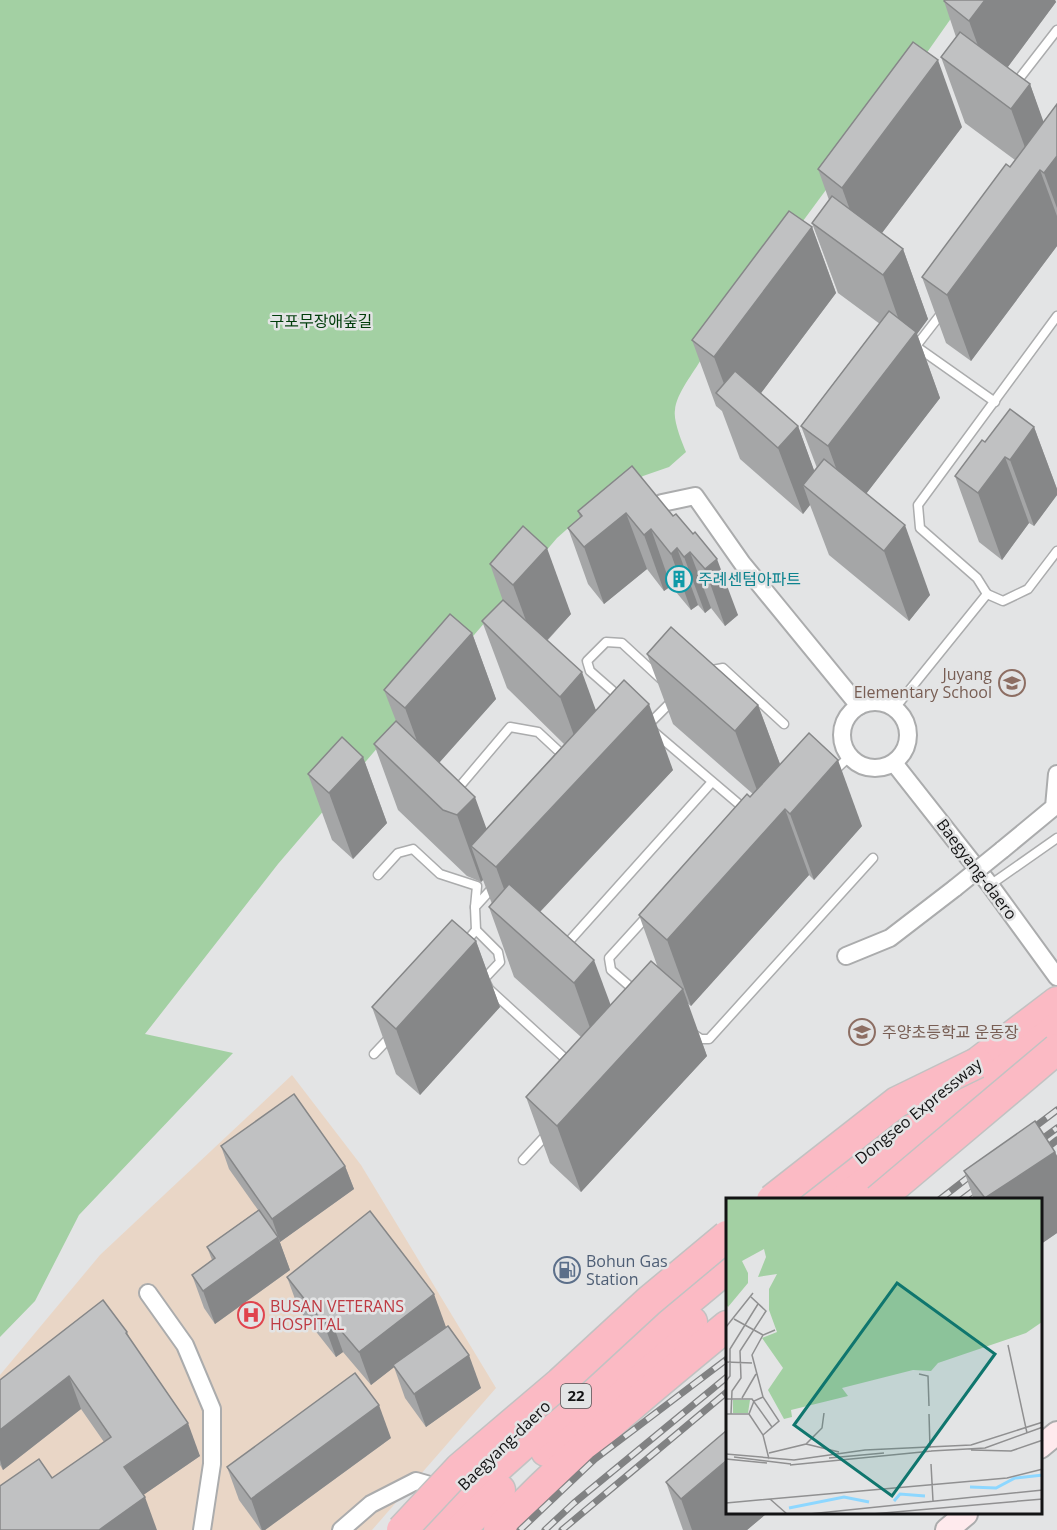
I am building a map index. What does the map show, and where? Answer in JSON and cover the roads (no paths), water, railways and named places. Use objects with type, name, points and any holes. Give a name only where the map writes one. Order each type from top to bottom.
[{"type":"highway","name":"Dongseo Expressway","points":[[811,1198],[977,1063],[1057,1002]]},
{"type":"highway","name":"Dongseo Expressway","points":[[846,1198],[1057,1028]]},
{"type":"highway","points":[[880,1198],[1057,1051]]},
{"type":"highway","points":[[775,1198],[897,1102],[977,1063]]},
{"type":"highway","points":[[402,1530],[460,1468],[726,1237]]},
{"type":"highway","name":"22","points":[[430,1530],[623,1354],[726,1269]]},
{"type":"highway","name":"22","points":[[460,1530],[508,1483],[726,1295]]},
{"type":"highway","points":[[499,1530],[536,1492],[665,1377],[726,1327]]},
{"type":"main road","points":[[790,1198],[1057,990]]},
{"type":"main road","points":[[871,1198],[1057,1051]]},
{"type":"main road","name":"Baegyang-daero","points":[[422,1530],[455,1492],[608,1347],[726,1248]]},
{"type":"main road","points":[[477,1530],[528,1482],[726,1312]]},
{"type":"main road","points":[[1042,1446],[1057,1433]]},
{"type":"main road","points":[[947,1530],[965,1515]]},
{"type":"street","points":[[630,527],[662,503],[695,496],[742,563],[859,706]]},
{"type":"street","points":[[877,702],[895,708],[908,725],[909,736],[902,756],[885,767],[866,767],[849,757],[842,735],[844,723],[850,713],[859,706],[877,702]]},
{"type":"street","name":"Baegyang-daero","points":[[894,763],[990,885],[1057,977]]},
{"type":"street","points":[[846,956],[890,938],[1054,807],[1057,774]]},
{"type":"street","points":[[148,1293],[185,1345],[212,1409],[212,1464],[202,1530]]},
{"type":"street","points":[[341,1530],[371,1504],[416,1481],[455,1492]]},
{"type":"lane","points":[[1017,93],[1014,86],[1057,30]]},
{"type":"lane","points":[[903,358],[917,347],[951,301]]},
{"type":"lane","points":[[1057,316],[918,505],[920,528],[978,578],[987,594],[1003,601],[1028,589],[1057,551]]},
{"type":"lane","points":[[917,347],[995,402]]},
{"type":"lane","points":[[895,708],[987,594]]},
{"type":"lane","points":[[627,703],[590,670],[587,661],[606,642],[622,644],[678,694],[639,734]]},
{"type":"lane","points":[[700,673],[723,668],[784,724]]},
{"type":"lane","points":[[647,726],[754,818]]},
{"type":"lane","points":[[455,792],[510,727],[538,732],[570,761]]},
{"type":"lane","points":[[826,780],[849,757]]},
{"type":"lane","points":[[561,950],[712,782]]},
{"type":"lane","points":[[990,885],[1057,838]]},
{"type":"lane","points":[[378,875],[398,853],[414,849],[440,874],[477,886],[476,930],[498,952],[500,962],[484,979],[489,989],[577,1069]]},
{"type":"lane","points":[[682,1026],[701,1039],[709,1039],[873,858]]},
{"type":"lane","points":[[475,907],[506,873]]},
{"type":"lane","points":[[641,981],[637,993],[611,970],[609,958],[655,907]]},
{"type":"lane","points":[[462,946],[476,930]]},
{"type":"lane","points":[[374,1054],[397,1029]]},
{"type":"lane","points":[[523,1160],[555,1126]]},
{"type":"railway","points":[[1024,1135],[1057,1110]]},
{"type":"railway","points":[[1031,1147],[1057,1128]]},
{"type":"railway","points":[[1038,1155],[1057,1140]]},
{"type":"railway","points":[[942,1198],[979,1169]]},
{"type":"railway","points":[[964,1198],[985,1182]]},
{"type":"railway","points":[[520,1530],[595,1459],[726,1360]]},
{"type":"railway","points":[[545,1530],[574,1503],[726,1378]]},
{"type":"railway","points":[[562,1530],[726,1393]]},
{"type":"place","name":"주례센텀아파트","points":[[679,579]]},
{"type":"place","name":"Juyang Elementary School","points":[[1012,683]]},
{"type":"place","name":"주양초등학교 운동장","points":[[862,1032]]},
{"type":"place","name":"Bohun Gas Station","points":[[567,1270]]},
{"type":"place","name":"BUSAN VETERANS HOSPITAL","points":[[251,1315]]},
{"type":"park label","name":"구포무장애숲길","points":[[321,321]]}]
